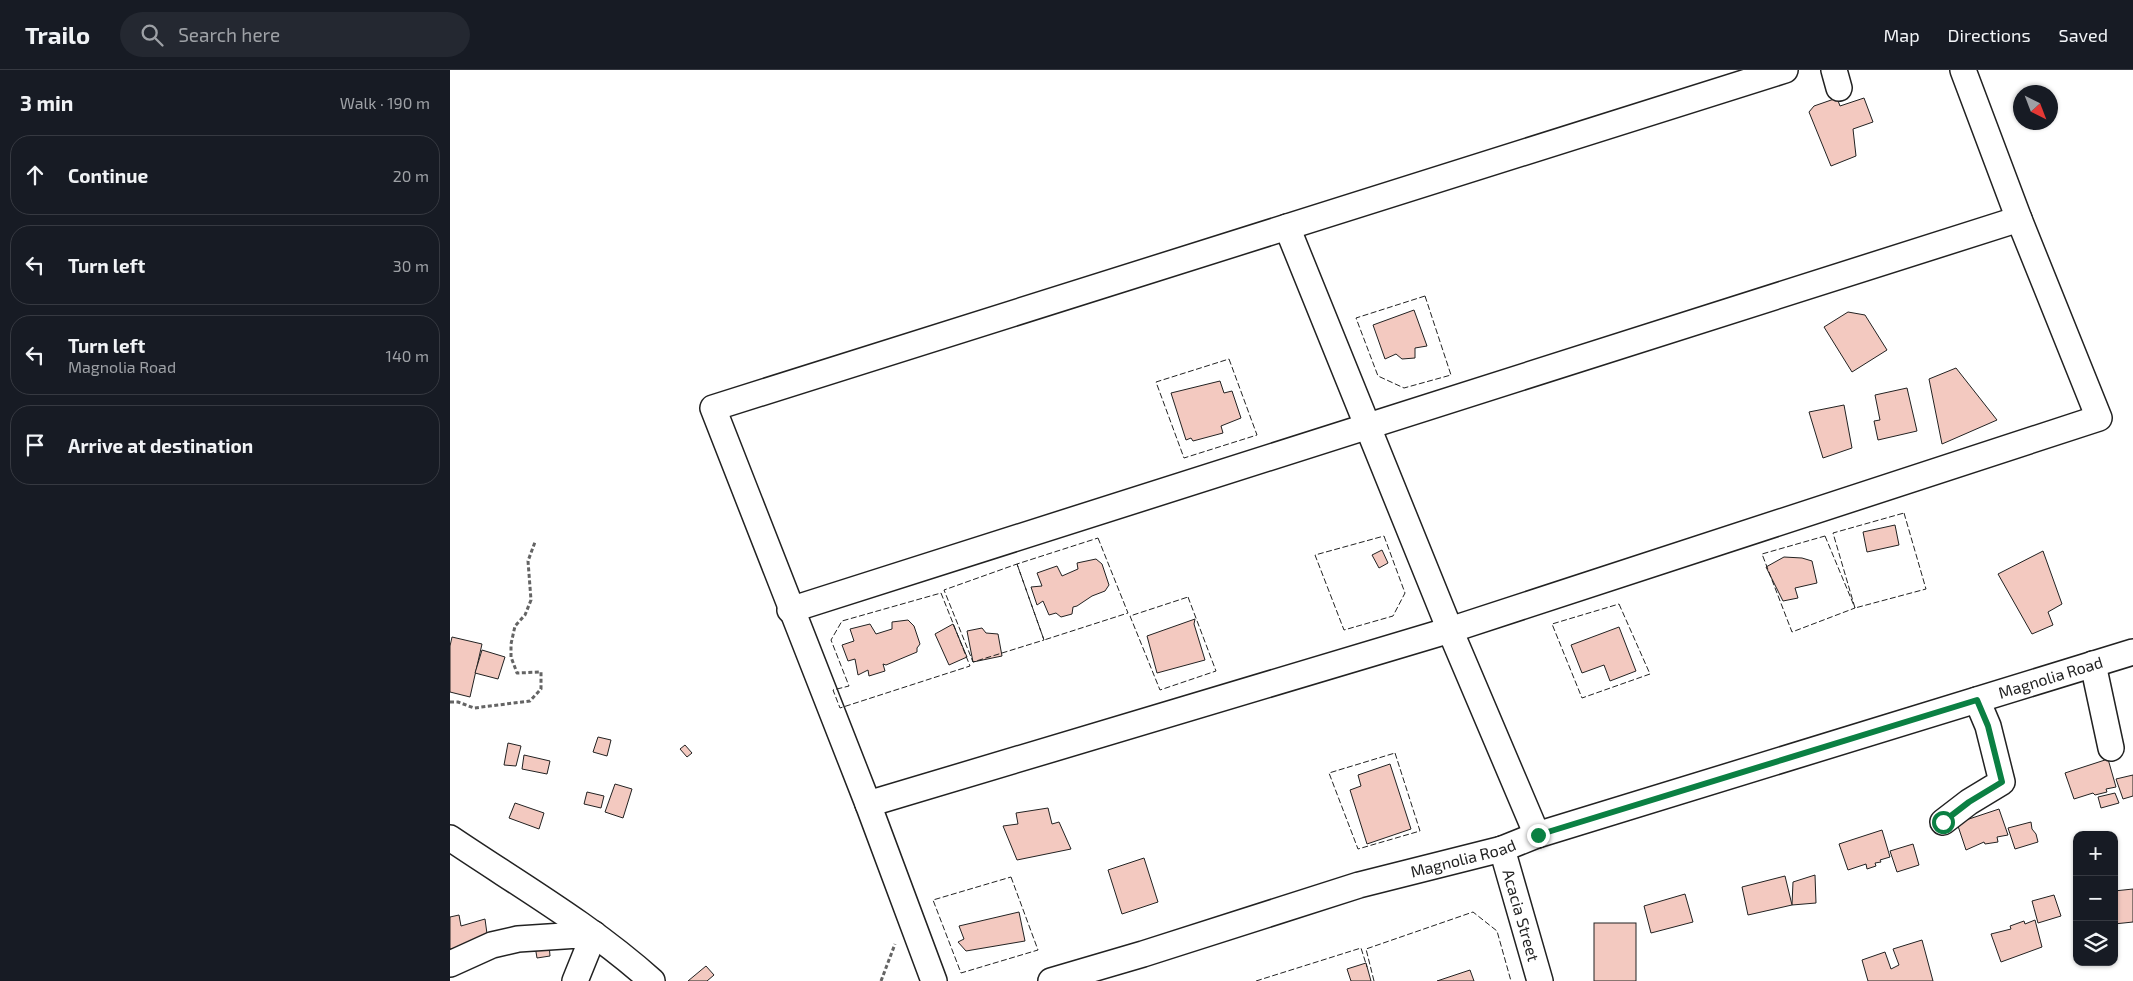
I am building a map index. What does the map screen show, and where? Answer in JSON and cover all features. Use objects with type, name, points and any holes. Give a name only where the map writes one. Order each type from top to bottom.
[{"type":"street","points":[[934,981],[868,804],[790,610],[713,408],[1784,70]]},
{"type":"street","points":[[868,804],[1450,630],[2099,418],[2019,219],[1963,70]]},
{"type":"street","points":[[790,610],[2019,219]]},
{"type":"street","points":[[1287,227],[1450,630],[1538,835]]},
{"type":"street","name":"Magnolia Road","points":[[1063,979],[1358,885],[1502,850],[1538,835],[2133,652]]},
{"type":"street","points":[[2093,664],[2111,748]]},
{"type":"street","points":[[1943,822],[1969,802],[2002,782],[1988,726],[1977,700]]},
{"type":"street","points":[[450,838],[594,934],[630,961],[652,981]]},
{"type":"street","name":"Acacia Street","points":[[1502,850],[1540,981]]},
{"type":"street","points":[[450,964],[492,945],[518,939],[594,934]]},
{"type":"street","points":[[575,981],[594,934]]},
{"type":"path","points":[[450,702],[458,702],[474,708],[530,701],[541,689],[541,672],[517,673],[511,657],[514,626],[525,615],[531,600],[528,561],[535,542]]},
{"type":"path","points":[[881,981],[902,927],[910,918]]},
{"type":"building","points":[[1837,98],[1840,106],[1864,98],[1873,122],[1853,129],[1856,156],[1831,166],[1809,112],[1814,106]]},
{"type":"building","points":[[1414,310],[1427,346],[1415,348],[1415,358],[1402,359],[1396,354],[1385,359],[1373,325]]},
{"type":"building","points":[[1848,312],[1865,315],[1887,350],[1852,372],[1824,327]]},
{"type":"building","points":[[1956,368],[1997,420],[1942,444],[1929,379]]},
{"type":"building","points":[[1220,381],[1224,393],[1232,391],[1241,418],[1221,426],[1223,433],[1193,441],[1191,438],[1186,440],[1171,393]]},
{"type":"building","points":[[1907,388],[1917,431],[1878,440],[1874,421],[1880,420],[1875,395]]},
{"type":"building","points":[[1844,405],[1852,448],[1823,458],[1809,412]]},
{"type":"building","points":[[1895,525],[1899,545],[1867,552],[1863,532]]},
{"type":"building","points":[[1382,550],[1388,563],[1379,568],[1372,555]]},
{"type":"building","points":[[2043,551],[2062,604],[2048,612],[2053,625],[2032,634],[1998,574]]},
{"type":"building","points":[[1784,557],[1802,558],[1812,561],[1817,583],[1795,588],[1798,598],[1783,601],[1766,567]]},
{"type":"building","points":[[1096,559],[1102,564],[1109,585],[1105,591],[1073,607],[1072,614],[1061,617],[1056,613],[1049,615],[1043,601],[1037,605],[1031,587],[1042,586],[1037,573],[1057,566],[1062,576],[1078,569],[1077,563]]},
{"type":"building","points":[[1195,619],[1194,624],[1205,660],[1157,673],[1147,636]]},
{"type":"building","points":[[908,620],[914,626],[920,644],[917,652],[886,665],[883,664],[885,671],[869,676],[868,670],[858,675],[855,659],[848,661],[842,645],[854,641],[850,629],[870,624],[876,634],[892,629],[892,622]]},
{"type":"building","points":[[953,624],[967,657],[949,665],[935,634]]},
{"type":"building","points":[[1619,627],[1636,671],[1610,681],[1604,665],[1582,673],[1571,645]]},
{"type":"building","points":[[982,628],[986,633],[998,634],[1002,656],[973,662],[967,631]]},
{"type":"building","points":[[452,637],[482,644],[470,697],[450,692],[450,646]]},
{"type":"building","points":[[482,650],[505,657],[498,679],[475,673]]},
{"type":"building","points":[[598,737],[611,740],[607,756],[593,752]]},
{"type":"building","points":[[508,743],[521,746],[516,766],[504,765]]},
{"type":"building","points":[[685,745],[692,753],[687,757],[680,749]]},
{"type":"building","points":[[524,755],[550,761],[547,774],[522,769]]},
{"type":"building","points":[[2108,759],[2116,787],[2106,789],[2107,792],[2095,795],[2093,793],[2074,799],[2065,773]]},
{"type":"building","points":[[1390,764],[1411,829],[1367,844],[1350,790],[1361,786],[1358,775]]},
{"type":"building","points":[[2133,775],[2133,796],[2123,799],[2116,779]]},
{"type":"building","points":[[615,784],[632,789],[623,818],[605,812]]},
{"type":"building","points":[[587,792],[604,796],[601,808],[584,804]]},
{"type":"building","points":[[2115,793],[2119,803],[2101,808],[2098,797]]},
{"type":"building","points":[[515,803],[544,813],[539,829],[509,818]]},
{"type":"building","points":[[1048,808],[1052,824],[1059,822],[1071,849],[1017,860],[1003,826],[1018,824],[1016,813]]},
{"type":"building","points":[[1999,809],[2008,835],[1997,837],[1998,842],[1985,844],[1984,842],[1966,850],[1957,823]]},
{"type":"building","points":[[2031,822],[2038,842],[2015,849],[2008,828]]},
{"type":"building","points":[[1882,830],[1890,857],[1880,860],[1881,862],[1875,863],[1876,866],[1867,869],[1866,864],[1848,870],[1839,844]]},
{"type":"building","points":[[1913,844],[1919,865],[1897,872],[1890,851]]},
{"type":"building","points":[[1144,858],[1158,902],[1122,914],[1108,870]]},
{"type":"building","points":[[1815,875],[1816,903],[1792,905],[1793,882]]},
{"type":"building","points":[[1785,876],[1792,905],[1748,915],[1742,887]]},
{"type":"building","points":[[2133,889],[2133,922],[2118,924],[2118,891]]},
{"type":"building","points":[[1685,894],[1693,922],[1651,933],[1644,906]]},
{"type":"building","points":[[2054,895],[2061,916],[2038,923],[2032,901]]},
{"type":"building","points":[[1019,912],[1025,941],[966,951],[958,942],[964,939],[959,926]]},
{"type":"building","points":[[459,915],[461,926],[485,919],[488,941],[450,949],[450,917]]},
{"type":"building","points":[[2035,920],[2042,947],[2001,962],[1991,934],[2011,929],[2010,926],[2024,921],[2025,924]]},
{"type":"building","points":[[1594,923],[1636,923],[1636,981],[1594,981]]},
{"type":"building","points":[[1922,940],[1933,981],[1868,981],[1862,960],[1885,952],[1891,969],[1899,965],[1893,949]]},
{"type":"building","points":[[549,944],[550,956],[537,958],[535,946]]},
{"type":"building","points":[[1366,963],[1371,981],[1351,981],[1347,969]]},
{"type":"building","points":[[706,966],[714,975],[707,981],[688,981]]},
{"type":"building","points":[[1470,970],[1474,981],[1437,981]]},
{"type":"fence","points":[[1425,296],[1451,375],[1404,388],[1378,376],[1356,318],[1425,296]]},
{"type":"fence","points":[[1229,359],[1257,435],[1184,458],[1156,382],[1229,359]]},
{"type":"fence","points":[[1904,513],[1926,589],[1855,608],[1833,533],[1904,513]]},
{"type":"fence","points":[[1384,536],[1405,593],[1393,616],[1344,630],[1315,555],[1384,536]]},
{"type":"fence","points":[[1825,536],[1855,608],[1792,632],[1762,554],[1825,536]]},
{"type":"fence","points":[[1098,538],[1128,613],[1044,640],[1017,564],[1098,538]]},
{"type":"fence","points":[[1017,564],[1044,640],[973,662],[944,590],[1017,564]]},
{"type":"fence","points":[[941,593],[970,666],[840,708],[833,690],[849,686],[831,640],[842,621],[941,593]]},
{"type":"fence","points":[[1188,597],[1216,671],[1160,690],[1130,616],[1188,597]]},
{"type":"fence","points":[[1619,604],[1650,674],[1582,698],[1552,624],[1619,604]]},
{"type":"fence","points":[[1395,753],[1420,831],[1358,849],[1329,773],[1395,753]]},
{"type":"fence","points":[[1011,877],[1038,950],[961,973],[933,900],[1011,877]]},
{"type":"fence","points":[[1374,981],[1366,949],[1473,912],[1497,931],[1511,981]]},
{"type":"fence","points":[[1256,981],[1361,948],[1367,967]]},
{"type":"route","points":[[1538,835],[1977,700],[1988,726],[2002,782],[1969,802],[1943,822]]}]
